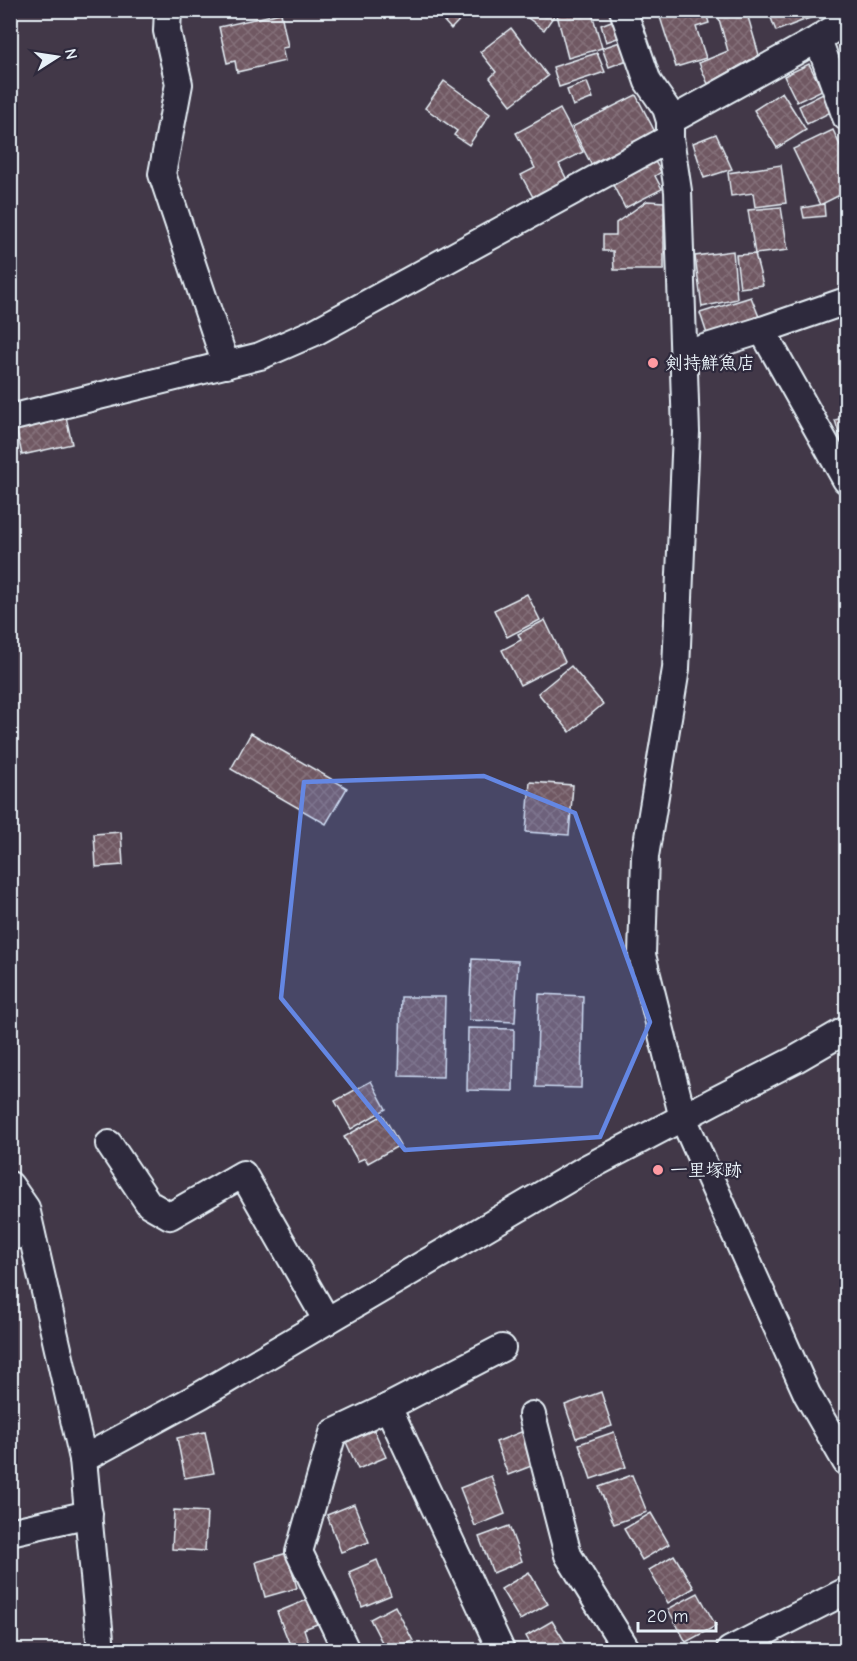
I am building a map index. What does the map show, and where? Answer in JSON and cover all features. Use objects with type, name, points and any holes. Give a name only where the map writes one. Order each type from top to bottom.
[{"type":"street","points":[[168,10],[167,31],[179,84],[162,174],[226,365]]},
{"type":"street","points":[[623,10],[648,82],[666,108],[670,129],[678,191],[685,354],[686,432],[676,669],[645,856],[642,956],[683,1118],[807,1394],[846,1462]]},
{"type":"street","points":[[10,418],[260,356],[315,332],[670,129],[846,21]]},
{"type":"street","points":[[818,39],[846,117]]},
{"type":"street","points":[[685,354],[846,301]]},
{"type":"street","points":[[762,330],[846,480]]},
{"type":"street","points":[[83,1459],[201,1395],[587,1168],[796,1059],[846,1030]]},
{"type":"street","points":[[109,1144],[149,1204],[170,1216],[243,1174],[327,1321]]},
{"type":"street","points":[[10,1185],[26,1209],[21,1235],[83,1459],[101,1650]]},
{"type":"street","points":[[346,1650],[299,1551],[333,1433],[502,1348]]},
{"type":"street","points":[[388,1407],[501,1650]]},
{"type":"street","points":[[532,1415],[568,1555],[627,1650]]},
{"type":"street","points":[[10,1532],[89,1514]]},
{"type":"street","points":[[730,1650],[846,1591]]},
{"type":"highlighted area","points":[[484,776],[575,813],[650,1022],[600,1137],[405,1150],[281,998],[304,782]]},
{"type":"building","points":[[434,10],[469,10],[451,29]]},
{"type":"building","points":[[527,10],[558,10],[544,30],[524,15]]},
{"type":"building","points":[[570,10],[591,10],[602,48],[568,58],[557,15]]},
{"type":"building","points":[[670,10],[705,10],[709,23],[696,27],[706,58],[676,67],[659,14]]},
{"type":"building","points":[[746,10],[759,55],[708,84],[699,63],[728,51],[717,12]]},
{"type":"building","points":[[768,10],[813,10],[815,16],[776,31]]},
{"type":"building","points":[[281,13],[288,47],[282,48],[285,61],[237,72],[235,61],[227,63],[219,27]]},
{"type":"building","points":[[619,18],[626,35],[606,42],[601,25]]},
{"type":"building","points":[[511,28],[548,76],[511,105],[490,78],[496,72],[480,52]]},
{"type":"building","points":[[623,41],[630,59],[609,67],[602,48]]},
{"type":"building","points":[[597,53],[605,72],[559,87],[553,67]]},
{"type":"building","points":[[809,64],[822,90],[797,102],[784,76]]},
{"type":"building","points":[[444,81],[490,114],[469,145],[454,135],[457,131],[425,108]]},
{"type":"building","points":[[587,82],[593,98],[573,106],[567,90]]},
{"type":"building","points":[[782,92],[806,130],[777,148],[754,110]]},
{"type":"building","points":[[823,94],[831,112],[807,124],[799,106]]},
{"type":"building","points":[[636,95],[655,132],[591,164],[572,127]]},
{"type":"building","points":[[560,109],[583,152],[559,164],[567,180],[533,197],[521,175],[535,168],[516,133]]},
{"type":"building","points":[[833,130],[846,158],[846,192],[820,205],[793,149]]},
{"type":"building","points":[[716,134],[732,169],[704,178],[693,143]]},
{"type":"building","points":[[652,156],[661,172],[655,176],[662,189],[625,208],[610,179]]},
{"type":"building","points":[[781,165],[786,203],[755,207],[753,193],[731,196],[728,173]]},
{"type":"building","points":[[647,201],[664,202],[664,270],[614,270],[613,251],[603,251],[603,235],[616,235],[616,223]]},
{"type":"building","points":[[824,204],[825,216],[804,218],[802,208]]},
{"type":"building","points":[[781,207],[788,250],[755,254],[748,210]]},
{"type":"building","points":[[733,251],[737,299],[702,307],[695,256]]},
{"type":"building","points":[[755,254],[763,285],[740,288],[736,255]]},
{"type":"building","points":[[751,297],[762,324],[709,340],[700,313]]},
{"type":"building","points":[[66,417],[72,444],[22,455],[16,428]]},
{"type":"building","points":[[846,417],[846,456],[835,420]]},
{"type":"building","points":[[527,594],[540,620],[507,637],[494,610]]},
{"type":"building","points":[[545,620],[565,662],[520,685],[502,650],[521,640],[518,634]]},
{"type":"building","points":[[571,666],[603,704],[570,732],[538,693]]},
{"type":"building","points":[[251,733],[347,788],[326,824],[231,769]]},
{"type":"building","points":[[530,782],[573,785],[569,835],[526,832]]},
{"type":"building","points":[[121,832],[123,865],[96,867],[94,834]]},
{"type":"building","points":[[472,959],[518,961],[515,1022],[469,1020]]},
{"type":"building","points":[[539,994],[583,996],[581,1088],[536,1087]]},
{"type":"building","points":[[401,997],[445,997],[443,1077],[399,1076]]},
{"type":"building","points":[[468,1028],[514,1029],[513,1091],[467,1090]]},
{"type":"building","points":[[371,1081],[386,1109],[351,1129],[335,1101]]},
{"type":"building","points":[[383,1115],[400,1145],[368,1163],[365,1158],[358,1161],[344,1137]]},
{"type":"building","points":[[601,1392],[612,1426],[576,1438],[565,1405]]},
{"type":"building","points":[[374,1430],[386,1457],[358,1469],[346,1442]]},
{"type":"building","points":[[526,1430],[539,1463],[508,1475],[496,1442]]},
{"type":"building","points":[[205,1432],[214,1473],[185,1478],[177,1438]]},
{"type":"building","points":[[614,1432],[626,1467],[591,1479],[579,1444]]},
{"type":"building","points":[[632,1475],[647,1512],[614,1524],[599,1487]]},
{"type":"building","points":[[491,1476],[505,1514],[475,1526],[460,1488]]},
{"type":"building","points":[[354,1504],[369,1542],[341,1552],[327,1515]]},
{"type":"building","points":[[174,1510],[207,1512],[205,1551],[172,1549]]},
{"type":"building","points":[[651,1513],[669,1544],[642,1560],[624,1529]]},
{"type":"building","points":[[509,1526],[522,1561],[493,1573],[479,1537]]},
{"type":"building","points":[[287,1553],[297,1588],[265,1597],[256,1562]]},
{"type":"building","points":[[674,1555],[694,1588],[668,1603],[649,1570]]},
{"type":"building","points":[[377,1560],[391,1595],[362,1607],[349,1572]]},
{"type":"building","points":[[529,1572],[548,1604],[520,1620],[501,1589]]},
{"type":"building","points":[[698,1593],[716,1626],[686,1642],[668,1609]]},
{"type":"building","points":[[307,1600],[317,1624],[304,1629],[309,1644],[292,1650],[277,1612]]},
{"type":"building","points":[[395,1606],[413,1641],[394,1650],[386,1650],[370,1619]]},
{"type":"building","points":[[552,1621],[570,1650],[534,1650],[526,1636]]},
{"type":"building","points":[[793,1643],[804,1650],[780,1650],[783,1646],[789,1649]]},
{"type":"place","name":"剣持鮮魚店","points":[[653,363]]},
{"type":"place","name":"一里塚跡","points":[[658,1170]]}]
